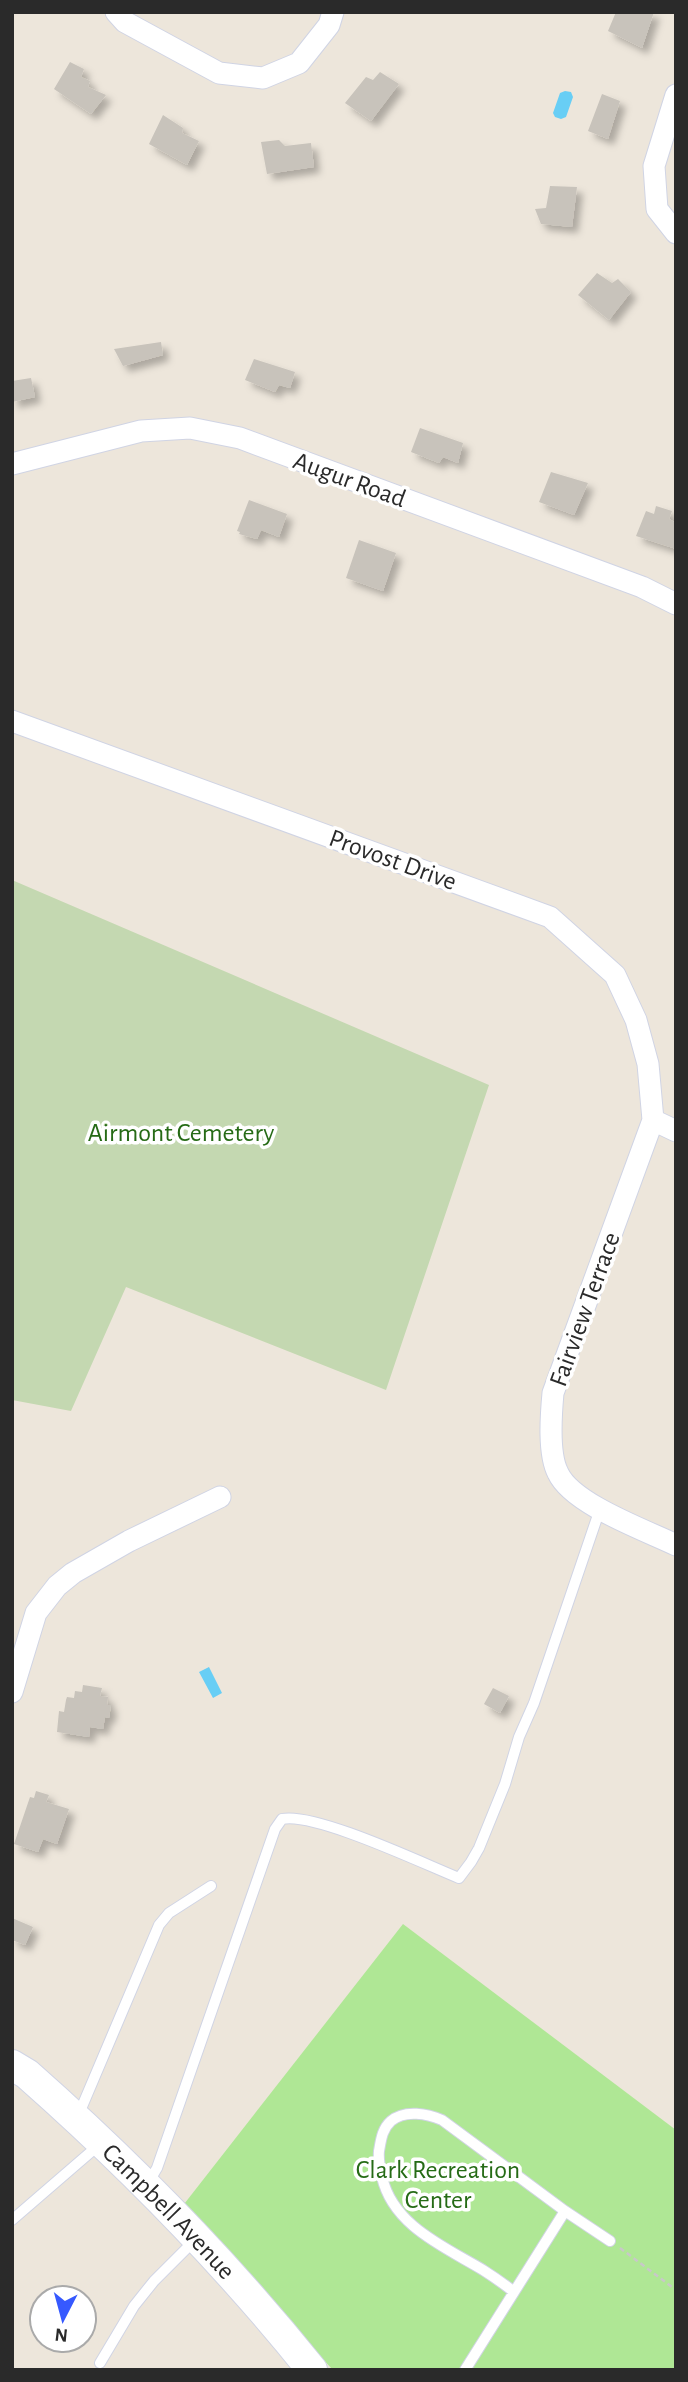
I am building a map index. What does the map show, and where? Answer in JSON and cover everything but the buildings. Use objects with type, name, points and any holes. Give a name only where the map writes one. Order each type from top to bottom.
[{"type":"street","points":[[116,12],[125,22],[219,73],[263,78],[299,63],[329,24],[333,12]]},
{"type":"street","points":[[676,95],[654,166],[657,209],[676,233]]},
{"type":"street","name":"Augur Road","points":[[12,464],[141,431],[190,428],[240,438],[642,587],[676,604]]},
{"type":"street","name":"Provost Drive","points":[[12,721],[550,917],[615,975],[636,1020],[648,1064],[653,1120]]},
{"type":"street","points":[[653,1120],[676,1131]]},
{"type":"street","name":"Fairview Terrace","points":[[653,1120],[553,1393],[551,1432],[557,1473],[573,1493],[600,1509],[676,1545]]},
{"type":"street","points":[[12,1692],[36,1613],[57,1586],[73,1573],[129,1541],[220,1497]]},
{"type":"street","name":"Campbell Avenue","points":[[12,2065],[27,2074],[77,2118],[146,2187],[241,2287],[312,2370]]},
{"type":"lane","points":[[146,2187],[157,2168],[275,1829],[282,1819],[293,1817],[319,1822],[459,1878],[475,1855],[505,1784],[519,1737],[534,1703],[600,1509]]},
{"type":"lane","points":[[77,2118],[159,1925],[169,1913],[211,1886]]},
{"type":"lane","points":[[514,2292],[415,2228],[396,2208],[384,2184],[378,2159],[383,2132],[392,2119],[426,2113],[442,2120],[610,2241]]},
{"type":"lane","points":[[12,2220],[102,2143]]},
{"type":"lane","points":[[464,2370],[565,2211]]},
{"type":"lane","points":[[100,2363],[134,2306],[154,2281],[196,2239]]},
{"type":"path","points":[[610,2241],[676,2290]]},
{"type":"green space","name":"Airmont Cemetery","points":[[12,880],[489,1085],[386,1390],[126,1287],[71,1411],[12,1400]]},
{"type":"green space","name":"Clark Recreation Center","points":[[403,1924],[676,2130],[676,2370],[333,2370],[181,2208]]},
{"type":"water","points":[[571,92],[573,97],[566,117],[561,119],[553,113],[560,93]]},
{"type":"water","points":[[209,1667],[222,1693],[213,1698],[199,1672]]}]
